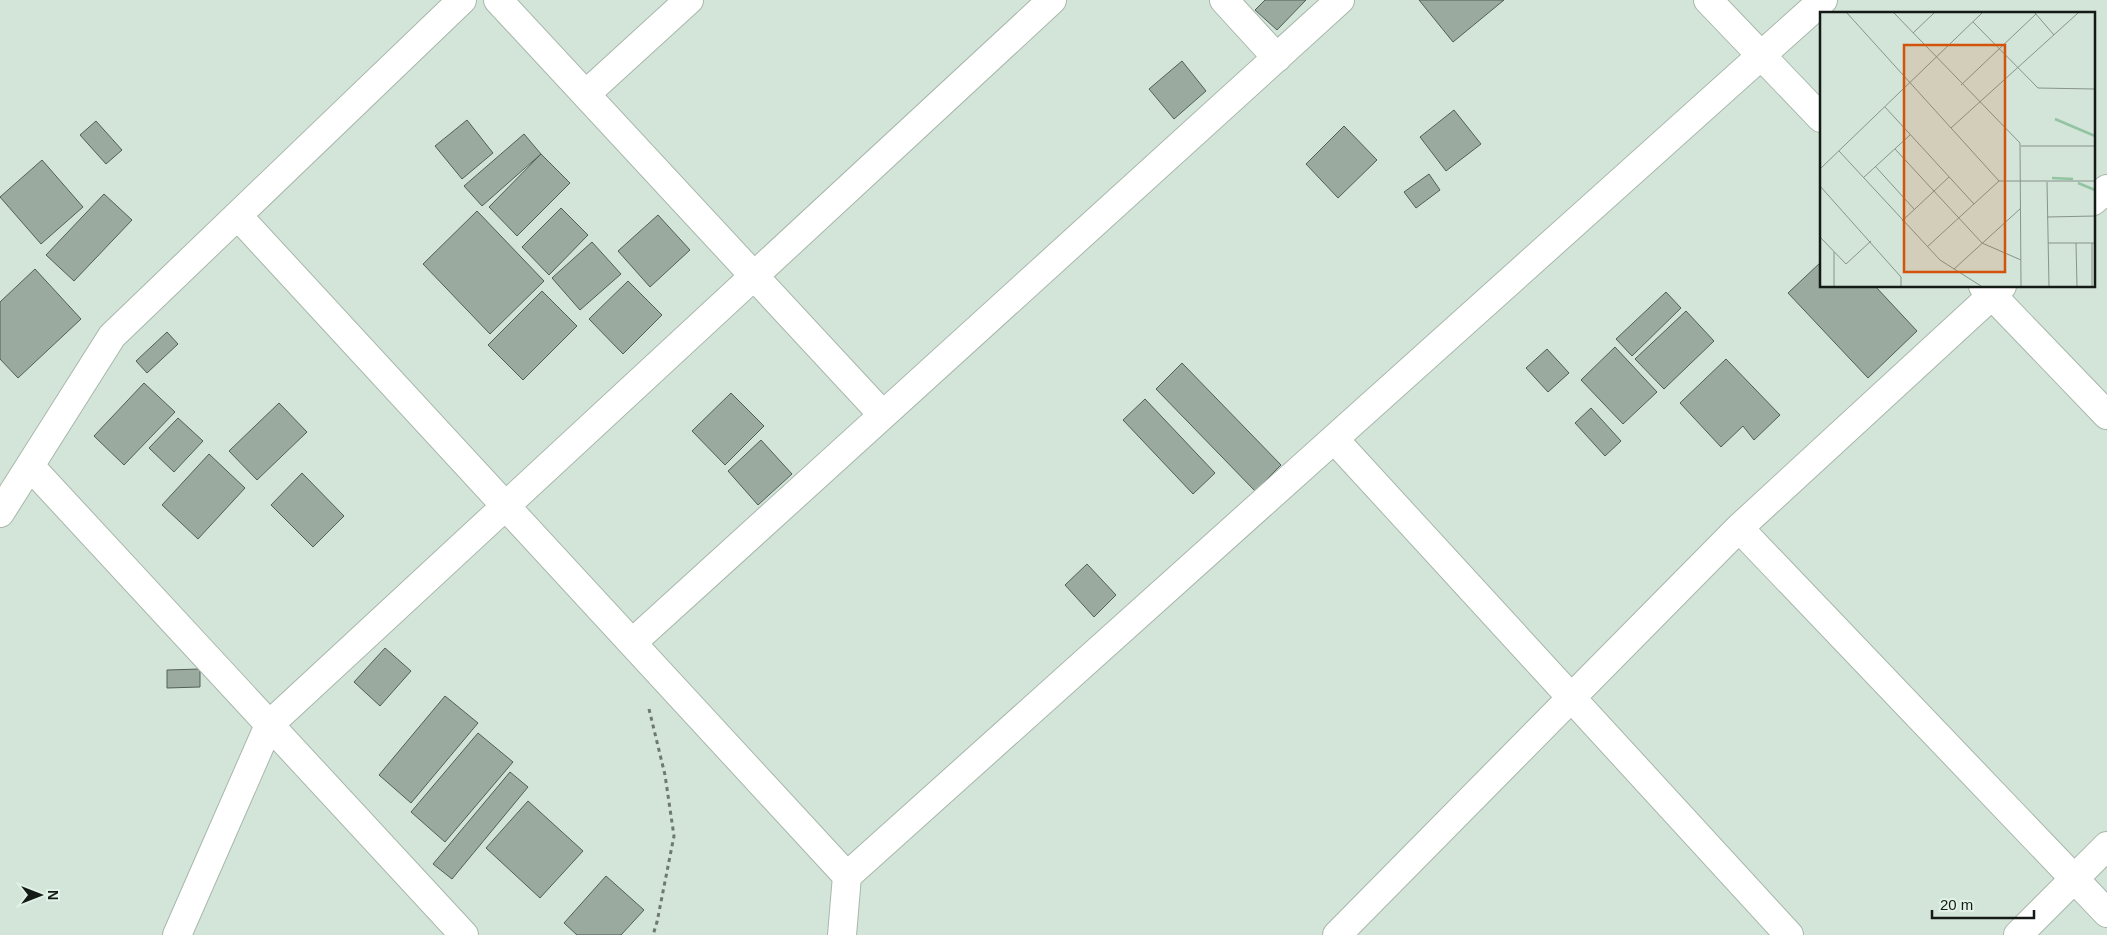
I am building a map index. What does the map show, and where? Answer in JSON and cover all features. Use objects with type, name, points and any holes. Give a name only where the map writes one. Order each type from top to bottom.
[{"type":"street","points":[[0,513],[112,336],[462,0]]},
{"type":"street","points":[[498,0],[883,415]]},
{"type":"street","points":[[586,94],[689,0]]},
{"type":"street","points":[[177,935],[269,725],[1052,0]]},
{"type":"street","points":[[1224,0],[1277,58]]},
{"type":"street","points":[[632,643],[1340,0]]},
{"type":"street","points":[[1708,0],[1820,117]]},
{"type":"street","points":[[842,935],[847,876],[1823,0]]},
{"type":"street","points":[[2094,201],[2107,189]]},
{"type":"street","points":[[238,216],[847,876]]},
{"type":"street","points":[[1337,935],[1739,528],[1993,289],[2107,415]]},
{"type":"street","points":[[1334,438],[1790,935]]},
{"type":"street","points":[[30,466],[464,935]]},
{"type":"street","points":[[1739,528],[2107,913]]},
{"type":"street","points":[[2018,935],[2107,846]]},
{"type":"path","points":[[646,700],[665,774],[674,836],[653,935]]},
{"type":"building","points":[[1265,0],[1306,0],[1277,30],[1255,10]]},
{"type":"building","points":[[1419,0],[1504,0],[1453,42]]},
{"type":"building","points":[[1182,61],[1206,91],[1174,119],[1149,89]]},
{"type":"building","points":[[1454,110],[1481,144],[1446,171],[1420,137]]},
{"type":"building","points":[[467,120],[493,153],[462,179],[435,146]]},
{"type":"building","points":[[96,121],[122,150],[106,164],[80,135]]},
{"type":"building","points":[[1344,126],[1377,160],[1338,198],[1306,164]]},
{"type":"building","points":[[524,134],[541,154],[482,206],[464,186]]},
{"type":"building","points":[[541,154],[570,183],[517,236],[489,207]]},
{"type":"building","points":[[42,160],[83,207],[41,244],[0,197]]},
{"type":"building","points":[[1429,174],[1440,190],[1416,208],[1404,192]]},
{"type":"building","points":[[104,194],[132,220],[74,281],[46,255]]},
{"type":"building","points":[[561,208],[588,235],[549,275],[522,247]]},
{"type":"building","points":[[477,211],[544,281],[490,334],[423,264]]},
{"type":"building","points":[[658,215],[690,250],[650,287],[618,251]]},
{"type":"building","points":[[592,242],[621,274],[580,310],[552,278]]},
{"type":"building","points":[[1820,263],[1820,288],[1877,288],[1917,331],[1868,378],[1788,293]]},
{"type":"building","points":[[35,269],[81,319],[18,378],[0,359],[0,302]]},
{"type":"building","points":[[628,281],[662,315],[623,354],[589,319]]},
{"type":"building","points":[[542,291],[577,326],[523,380],[488,345]]},
{"type":"building","points":[[1666,292],[1681,308],[1632,356],[1616,339]]},
{"type":"building","points":[[1686,311],[1714,341],[1664,389],[1635,359]]},
{"type":"building","points":[[167,332],[178,344],[147,373],[136,361]]},
{"type":"building","points":[[1615,347],[1657,392],[1623,424],[1581,380]]},
{"type":"building","points":[[1547,349],[1569,373],[1548,392],[1526,368]]},
{"type":"building","points":[[1726,359],[1780,415],[1754,440],[1743,426],[1721,447],[1680,403]]},
{"type":"building","points":[[1182,363],[1281,465],[1255,491],[1156,389]]},
{"type":"building","points":[[144,383],[175,412],[124,465],[94,436]]},
{"type":"building","points":[[731,393],[764,426],[725,465],[692,431]]},
{"type":"building","points":[[1145,399],[1215,473],[1193,494],[1123,420]]},
{"type":"building","points":[[279,403],[307,432],[257,480],[229,451]]},
{"type":"building","points":[[1591,408],[1621,441],[1605,456],[1575,423]]},
{"type":"building","points":[[178,418],[203,441],[174,472],[149,448]]},
{"type":"building","points":[[761,440],[792,474],[758,505],[728,471]]},
{"type":"building","points":[[209,454],[245,488],[198,539],[162,505]]},
{"type":"building","points":[[302,473],[344,516],[313,547],[271,505]]},
{"type":"building","points":[[1087,564],[1116,595],[1094,617],[1065,585]]},
{"type":"building","points":[[385,648],[411,671],[380,706],[354,682]]},
{"type":"building","points":[[200,669],[200,687],[167,688],[167,670]]},
{"type":"building","points":[[445,696],[478,723],[411,803],[379,775]]},
{"type":"building","points":[[478,733],[513,762],[445,842],[411,812]]},
{"type":"building","points":[[510,772],[528,787],[452,879],[433,864]]},
{"type":"building","points":[[528,801],[583,851],[540,898],[486,848]]},
{"type":"building","points":[[606,876],[644,910],[621,935],[577,935],[564,923]]}]
